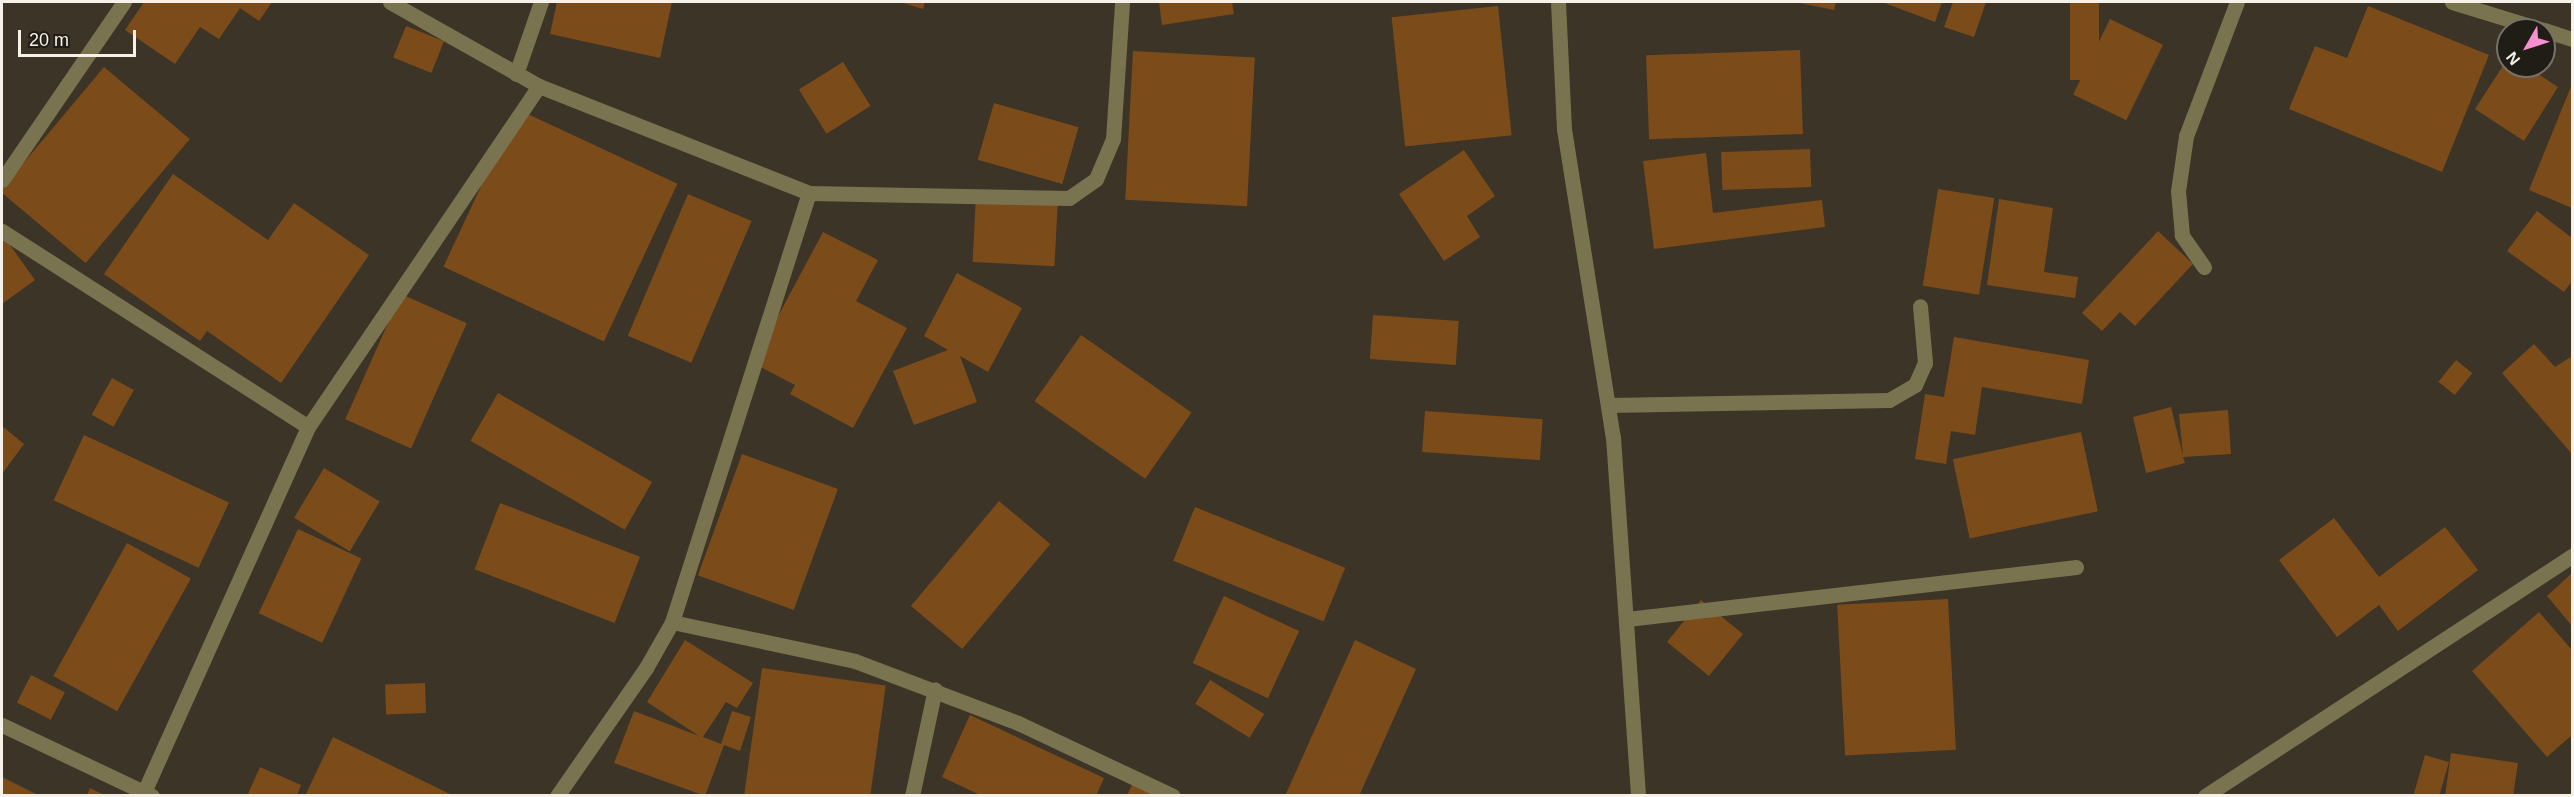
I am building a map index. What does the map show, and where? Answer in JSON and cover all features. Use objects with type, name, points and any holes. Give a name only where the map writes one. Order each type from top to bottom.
[{"type":"street","points":[[2,180],[124,2]]},
{"type":"street","points":[[390,2],[539,86],[809,193],[1069,198],[1096,179],[1113,139],[1122,2]]},
{"type":"street","points":[[516,74],[541,2]]},
{"type":"street","points":[[1558,2],[1564,129],[1608,405],[1627,619],[1638,795]]},
{"type":"street","points":[[2204,267],[2182,235],[2178,191],[2186,136],[2236,2]]},
{"type":"street","points":[[2451,2],[2504,18]]},
{"type":"street","points":[[2556,34],[2572,39]]},
{"type":"street","points":[[2,725],[148,794],[308,428],[539,86]]},
{"type":"street","points":[[557,795],[646,668],[672,622],[809,193]]},
{"type":"street","points":[[2,231],[308,428]]},
{"type":"street","points":[[1608,405],[1889,400],[1915,386],[1924,363],[1920,306]]},
{"type":"street","points":[[2205,795],[2572,556]]},
{"type":"street","points":[[1627,619],[2076,567]]},
{"type":"street","points":[[672,622],[855,661],[935,689],[1173,795]]},
{"type":"street","points":[[912,795],[935,689]]},
{"type":"building","points":[[144,2],[272,2],[259,21],[240,8],[219,39],[200,27],[175,64],[125,30]]},
{"type":"building","points":[[557,2],[672,2],[660,58],[550,34]]},
{"type":"building","points":[[900,2],[925,2],[923,9]]},
{"type":"building","points":[[1159,2],[1232,2],[1234,14],[1162,25]]},
{"type":"building","points":[[1795,2],[1836,2],[1834,10]]},
{"type":"building","points":[[1882,2],[1942,2],[1935,22]]},
{"type":"building","points":[[1953,2],[1986,2],[1974,37],[1944,27]]},
{"type":"building","points":[[2070,2],[2099,2],[2099,80],[2070,80]]},
{"type":"building","points":[[1498,6],[1512,135],[1405,146],[1392,17]]},
{"type":"building","points":[[2368,6],[2489,55],[2442,172],[2289,109],[2315,46],[2347,58]]},
{"type":"building","points":[[2110,19],[2163,45],[2126,120],[2073,94]]},
{"type":"building","points":[[406,26],[444,41],[431,73],[393,58]]},
{"type":"building","points":[[1800,50],[1803,134],[1649,139],[1646,55]]},
{"type":"building","points":[[1133,51],[1255,57],[1247,206],[1125,200]]},
{"type":"building","points":[[843,62],[871,106],[826,134],[799,90]]},
{"type":"building","points":[[104,67],[190,139],[86,263],[2,193],[2,189]]},
{"type":"building","points":[[2496,77],[2544,78],[2558,87],[2524,141],[2475,109]]},
{"type":"building","points":[[2572,84],[2572,208],[2529,190]]},
{"type":"building","points":[[994,103],[1079,127],[1062,184],[978,160]]},
{"type":"building","points":[[517,109],[677,184],[604,342],[443,267]]},
{"type":"building","points":[[1810,149],[1811,187],[1722,190],[1721,152]]},
{"type":"building","points":[[1464,150],[1495,196],[1467,216],[1480,237],[1444,261],[1399,194]]},
{"type":"building","points":[[1706,153],[1713,213],[1822,200],[1825,227],[1654,249],[1643,161]]},
{"type":"building","points":[[173,174],[268,240],[294,203],[369,255],[281,383],[207,331],[200,341],[104,274]]},
{"type":"building","points":[[1938,189],[1994,198],[1979,295],[1923,286]]},
{"type":"building","points":[[688,194],[752,221],[691,363],[628,336]]},
{"type":"building","points":[[976,196],[1058,200],[1054,266],[973,262]]},
{"type":"building","points":[[1999,199],[2053,208],[2044,272],[2078,277],[2075,298],[1987,285]]},
{"type":"building","points":[[2537,211],[2572,238],[2572,281],[2564,292],[2507,251]]},
{"type":"building","points":[[2158,231],[2193,264],[2135,326],[2120,312],[2102,331],[2082,313]]},
{"type":"building","points":[[823,232],[878,260],[856,301],[907,328],[853,428],[790,394],[795,385],[753,363]]},
{"type":"building","points":[[5,238],[35,280],[2,304],[2,241]]},
{"type":"building","points":[[957,273],[1022,308],[988,372],[960,356],[977,402],[914,425],[893,371],[948,350],[924,336]]},
{"type":"building","points":[[401,294],[467,323],[411,448],[345,419]]},
{"type":"building","points":[[1373,315],[1459,321],[1456,365],[1370,359]]},
{"type":"building","points":[[1081,335],[1192,412],[1145,479],[1035,401]]},
{"type":"building","points":[[1954,337],[2089,360],[2082,404],[1982,387],[1975,435],[1951,431],[1946,464],[1915,459],[1925,394],[1944,397]]},
{"type":"building","points":[[2534,344],[2555,367],[2572,356],[2572,454],[2502,373]]},
{"type":"building","points":[[2456,360],[2472,373],[2455,395],[2438,382]]},
{"type":"building","points":[[112,378],[134,390],[114,427],[92,415]]},
{"type":"building","points":[[498,393],[652,482],[625,530],[470,441]]},
{"type":"building","points":[[2171,407],[2183,456],[2179,414],[2228,410],[2231,454],[2183,457],[2185,463],[2146,473],[2133,417]]},
{"type":"building","points":[[1425,411],[1543,419],[1540,460],[1422,452]]},
{"type":"building","points":[[2,426],[24,444],[2,474]]},
{"type":"building","points":[[2081,432],[2098,511],[1970,538],[1953,459]]},
{"type":"building","points":[[84,435],[229,503],[199,568],[54,500]]},
{"type":"building","points":[[742,454],[838,489],[794,610],[698,575]]},
{"type":"building","points":[[324,468],[380,501],[350,551],[294,518]]},
{"type":"building","points":[[999,501],[1050,544],[962,649],[911,606]]},
{"type":"building","points":[[500,503],[640,557],[615,623],[475,569]]},
{"type":"building","points":[[1195,507],[1345,568],[1323,621],[1173,561]]},
{"type":"building","points":[[2334,518],[2379,577],[2445,527],[2478,570],[2398,631],[2379,605],[2337,637],[2279,560]]},
{"type":"building","points":[[298,529],[361,559],[322,643],[259,613]]},
{"type":"building","points":[[127,543],[191,578],[117,711],[53,676]]},
{"type":"building","points":[[2572,573],[2572,626],[2547,596]]},
{"type":"building","points":[[1224,596],[1299,631],[1268,698],[1193,663]]},
{"type":"building","points":[[1948,599],[1956,750],[1845,756],[1837,605]]},
{"type":"building","points":[[1701,600],[1743,634],[1709,676],[1667,642]]},
{"type":"building","points":[[2539,612],[2572,650],[2572,735],[2547,757],[2472,671]]},
{"type":"building","points":[[685,640],[753,683],[737,708],[726,702],[703,737],[721,744],[732,711],[751,717],[740,751],[724,745],[705,796],[614,763],[634,711],[699,736],[647,702]]},
{"type":"building","points":[[1355,640],[1416,669],[1359,796],[1285,796]]},
{"type":"building","points":[[762,668],[886,685],[870,796],[744,796]]},
{"type":"building","points":[[31,675],[65,692],[51,720],[17,703]]},
{"type":"building","points":[[1210,680],[1264,714],[1249,738],[1195,704]]},
{"type":"building","points":[[425,683],[426,713],[386,714],[385,684]]},
{"type":"building","points":[[970,715],[1104,778],[1096,796],[982,796],[942,777]]},
{"type":"building","points":[[333,737],[454,796],[305,796]]},
{"type":"building","points":[[2451,753],[2518,763],[2513,796],[2445,796]]},
{"type":"building","points":[[2425,755],[2449,762],[2439,796],[2414,793]]},
{"type":"building","points":[[260,767],[301,785],[297,796],[247,796]]},
{"type":"building","points":[[2,777],[40,796],[2,796]]},
{"type":"building","points":[[1133,782],[1160,796],[1127,796]]},
{"type":"building","points":[[90,788],[106,796],[87,796]]}]
